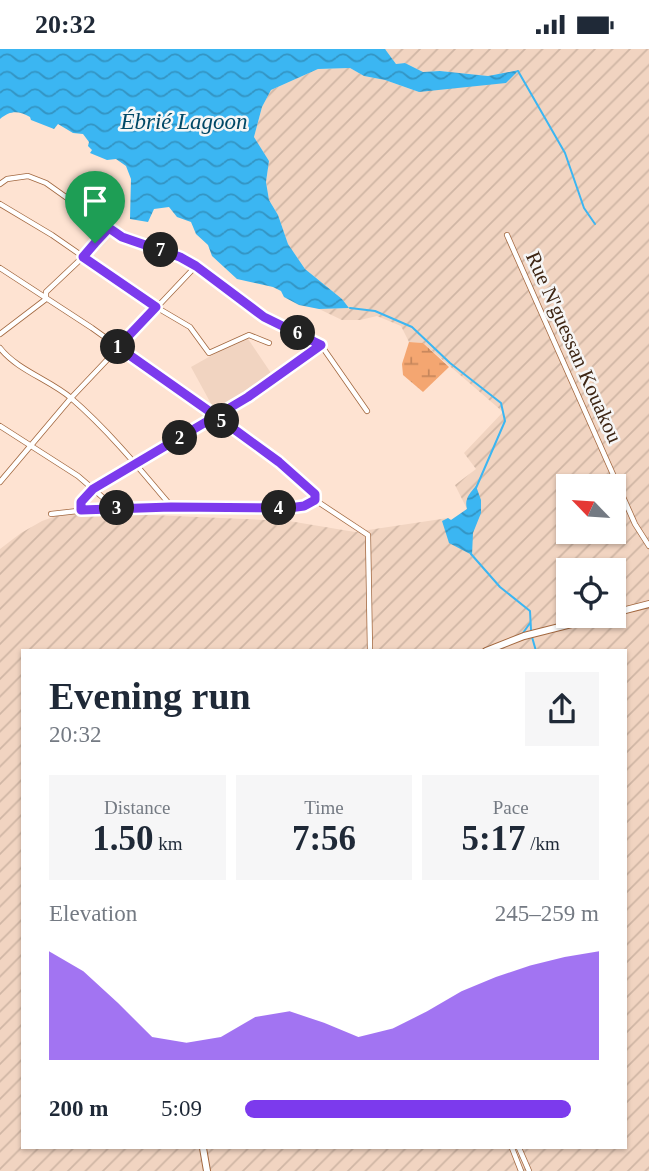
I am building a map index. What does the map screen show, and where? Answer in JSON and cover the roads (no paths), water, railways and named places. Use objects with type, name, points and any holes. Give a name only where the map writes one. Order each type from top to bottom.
[{"type":"street","points":[[0,184],[7,179],[27,176],[46,183],[122,237],[180,257],[196,266],[264,317],[321,345],[367,411]]},
{"type":"street","points":[[0,204],[52,235],[156,307],[190,327],[209,353],[249,335],[269,343]]},
{"type":"street","points":[[46,299],[46,292],[109,228]]},
{"type":"street","name":"Rue N'guessan Kouakou","points":[[507,235],[635,524],[649,546]]},
{"type":"street","points":[[0,482],[71,398],[196,266]]},
{"type":"street","points":[[0,268],[216,416],[298,477],[315,494],[315,500]]},
{"type":"street","points":[[0,334],[46,299]]},
{"type":"street","points":[[81,510],[81,502],[93,489],[248,397],[321,345]]},
{"type":"street","points":[[0,348],[12,360],[71,398],[136,464],[171,507]]},
{"type":"street","points":[[0,426],[78,476],[116,508]]},
{"type":"street","points":[[51,514],[116,508],[289,508],[304,506],[315,500]]},
{"type":"street","points":[[315,500],[368,535],[370,649]]},
{"type":"street","points":[[626,610],[649,604]]},
{"type":"street","points":[[491,649],[524,636],[556,628]]},
{"type":"street","points":[[203,1149],[207,1171]]},
{"type":"street","points":[[512,1149],[521,1171]]},
{"type":"street","points":[[519,1149],[529,1171]]},
{"type":"water","name":"Ébrié Lagoon","points":[[0,49],[385,49],[396,64],[405,63],[423,72],[488,76],[519,70],[506,83],[419,92],[364,76],[350,68],[318,69],[271,90],[262,107],[254,137],[269,161],[266,182],[269,200],[278,215],[288,244],[305,269],[349,308],[319,309],[299,305],[273,287],[237,279],[212,256],[208,245],[196,234],[191,222],[177,217],[169,207],[154,209],[148,222],[130,219],[131,179],[126,166],[116,159],[107,160],[90,153],[92,150],[83,134],[73,133],[58,124],[54,129],[19,113],[11,113],[0,119]]},
{"type":"water","points":[[476,486],[481,500],[481,513],[473,533],[472,555],[449,543],[442,521],[448,518],[451,520],[467,509],[467,499]]},
{"type":"waterway","points":[[518,71],[565,153],[584,208],[595,224]]},
{"type":"waterway","points":[[350,308],[375,311],[412,327],[450,363],[501,403],[505,421],[476,488]]},
{"type":"waterway","points":[[471,554],[500,587],[530,611],[531,630]]},
{"type":"waterway","points":[[523,633],[530,623]]},
{"type":"waterway","points":[[532,637],[535,649]]}]
